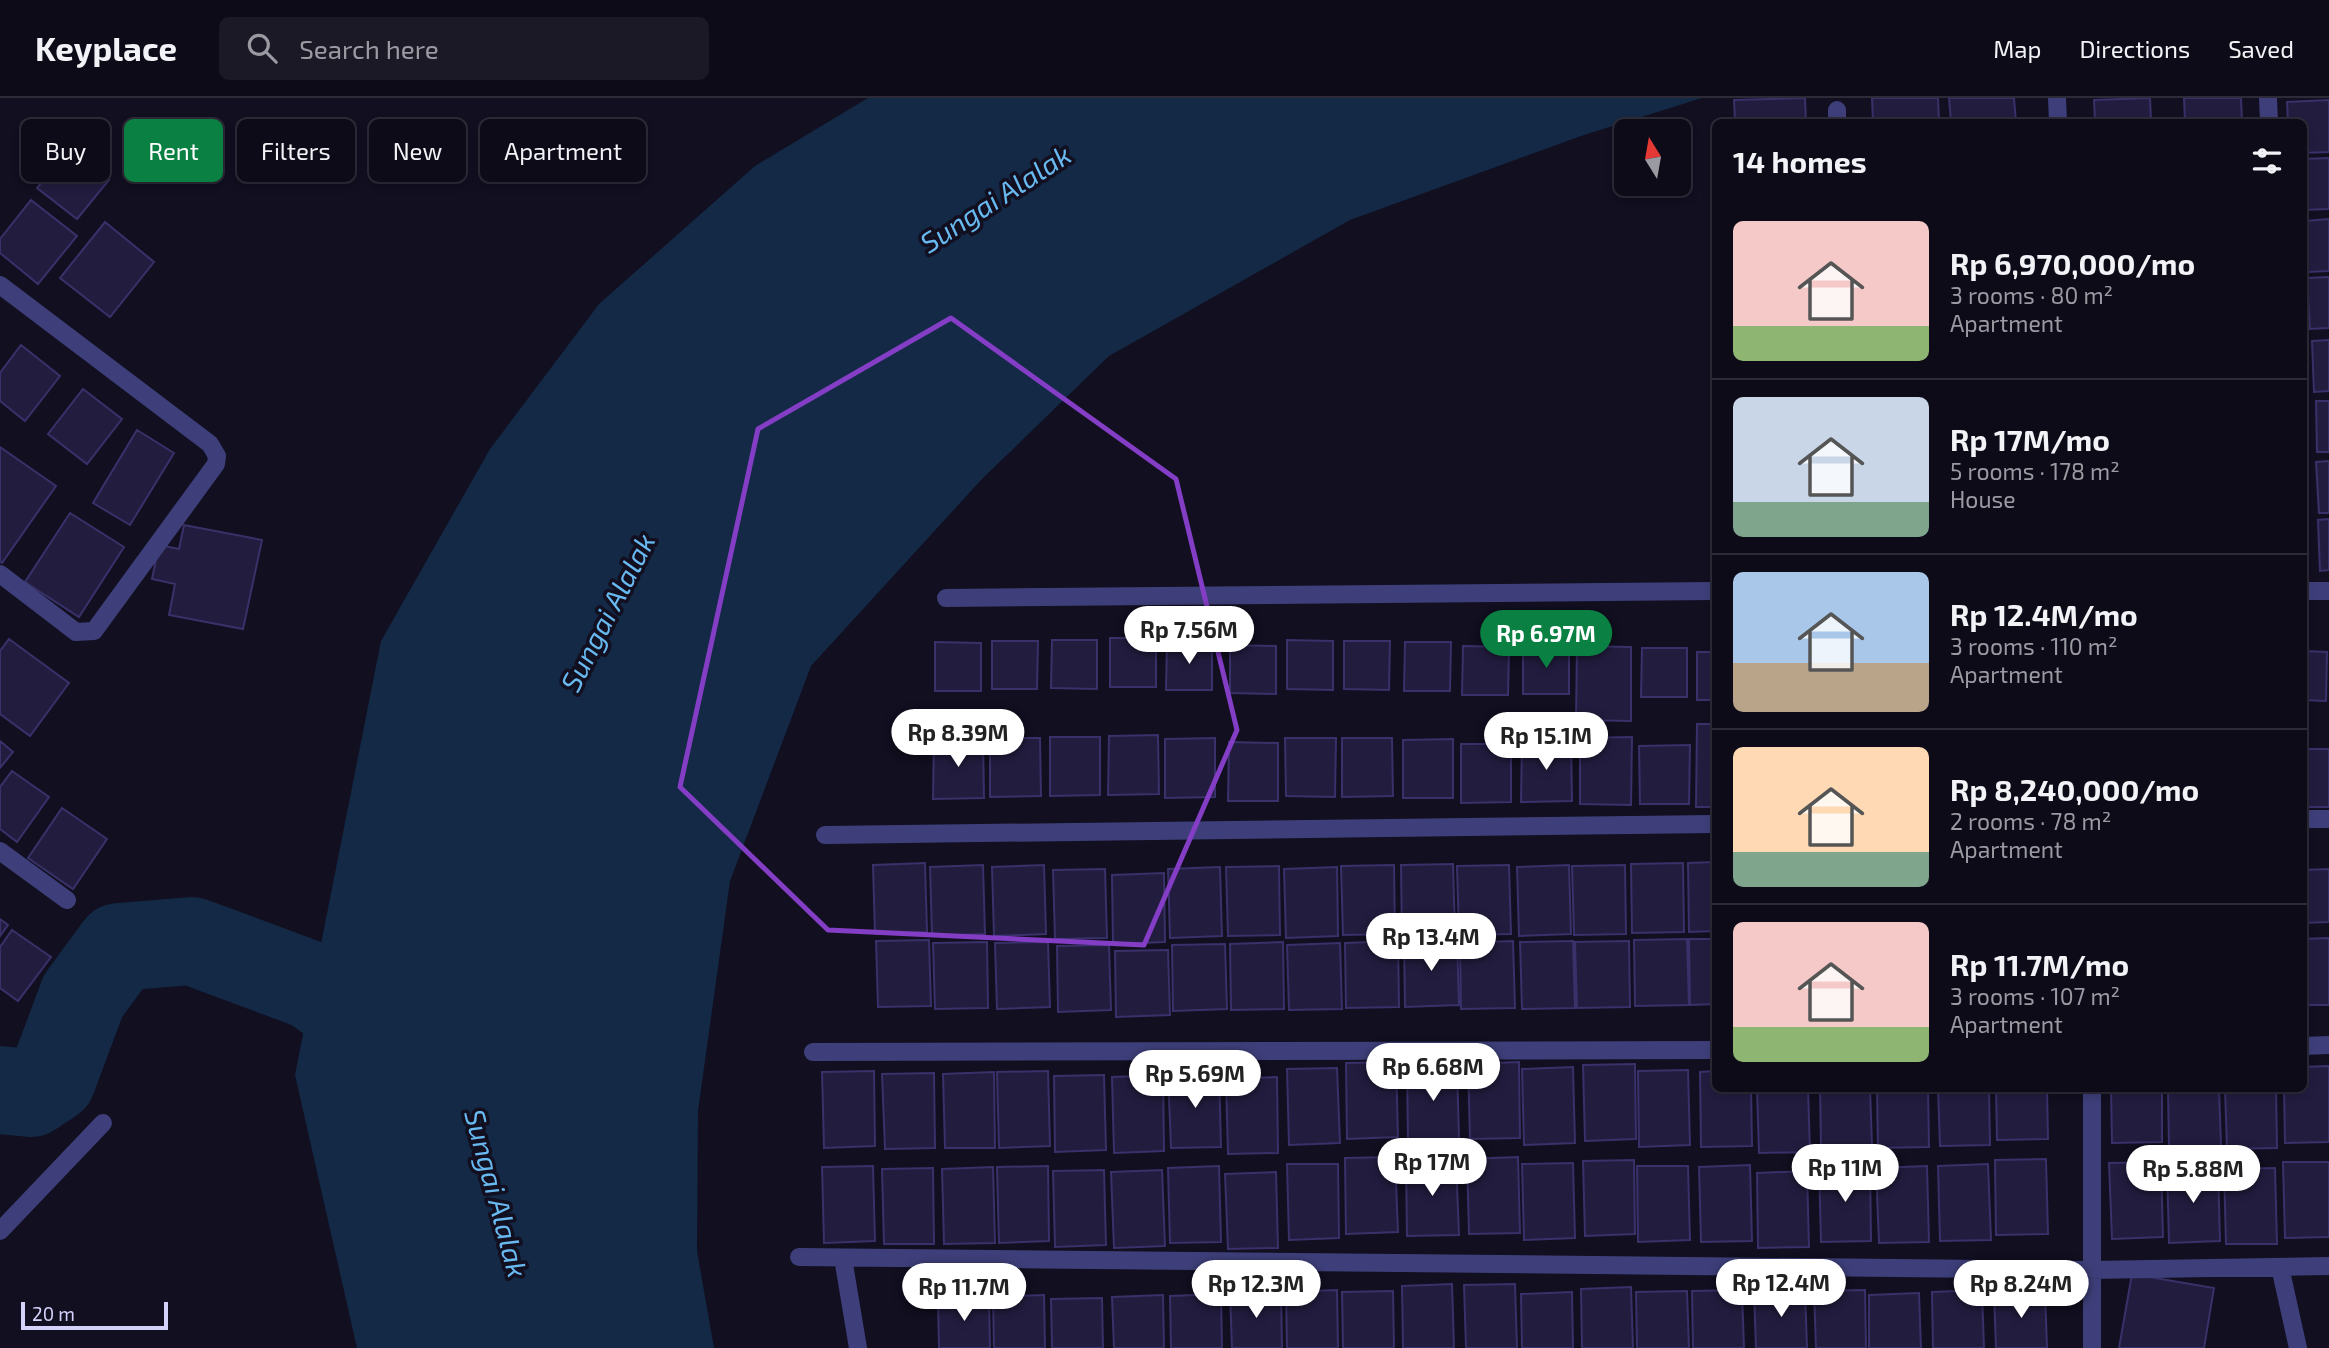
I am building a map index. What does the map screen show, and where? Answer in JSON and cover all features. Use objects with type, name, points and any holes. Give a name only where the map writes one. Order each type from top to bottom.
[{"type":"street","points":[[2057,98],[2058,119]]},
{"type":"street","points":[[2268,98],[2269,119]]},
{"type":"street","points":[[0,285],[210,444],[217,456],[216,464],[93,631],[76,632],[0,573]]},
{"type":"street","points":[[946,598],[1712,591]]},
{"type":"street","points":[[2307,591],[2329,591]]},
{"type":"street","points":[[2307,819],[2329,819]]},
{"type":"street","points":[[825,835],[1712,824]]},
{"type":"street","points":[[0,851],[67,900]]},
{"type":"street","points":[[2307,1046],[2329,1045]]},
{"type":"street","points":[[813,1052],[1712,1050]]},
{"type":"street","points":[[2092,1092],[2092,1348]]},
{"type":"street","points":[[0,1231],[103,1123]]},
{"type":"street","points":[[799,1258],[2090,1270],[2329,1266]]},
{"type":"street","points":[[843,1258],[858,1348]]},
{"type":"street","points":[[2280,1267],[2298,1348]]},
{"type":"highlighted area","points":[[951,318],[1176,479],[1237,730],[1144,945],[828,930],[680,787],[758,429]]},
{"type":"water","name":"Sungai Alalak","points":[[868,98],[1702,98],[1635,119],[1614,119],[1614,126],[1350,220],[1109,356],[982,479],[811,666],[730,881],[698,1111],[697,1251],[714,1348],[357,1348],[295,1075],[381,641],[490,449],[599,304],[755,166]]},
{"type":"building","points":[[1805,98],[1806,119],[1735,119],[1734,100]]},
{"type":"building","points":[[1872,98],[1938,98],[1939,119],[1873,119]]},
{"type":"building","points":[[1949,98],[2014,98],[2016,119],[1951,119]]},
{"type":"building","points":[[2150,98],[2151,119],[2095,119],[2094,100]]},
{"type":"building","points":[[2184,98],[2241,98],[2242,119],[2185,119]]},
{"type":"building","points":[[2329,100],[2329,152],[2307,153],[2307,119],[2288,119],[2287,102]]},
{"type":"building","points":[[2329,158],[2329,209],[2307,210],[2307,159]]},
{"type":"building","points":[[42,182],[107,182],[77,219],[37,188]]},
{"type":"building","points":[[31,200],[77,236],[38,284],[0,253],[0,239]]},
{"type":"building","points":[[2329,219],[2329,271],[2308,272],[2307,221]]},
{"type":"building","points":[[105,222],[154,262],[110,317],[60,278]]},
{"type":"building","points":[[2329,277],[2329,328],[2310,329],[2307,278]]},
{"type":"building","points":[[2329,340],[2329,391],[2314,392],[2312,341]]},
{"type":"building","points":[[21,345],[60,376],[25,421],[0,401],[0,373]]},
{"type":"building","points":[[83,389],[122,419],[87,464],[48,434]]},
{"type":"building","points":[[2316,401],[2329,401],[2329,452],[2317,452]]},
{"type":"building","points":[[137,430],[174,453],[130,525],[93,503]]},
{"type":"building","points":[[0,447],[56,486],[2,563],[0,561]]},
{"type":"building","points":[[2329,461],[2329,513],[2319,513],[2316,462]]},
{"type":"building","points":[[70,513],[124,547],[79,617],[25,582]]},
{"type":"building","points":[[2329,519],[2329,570],[2320,571],[2318,520]]},
{"type":"building","points":[[184,525],[262,540],[243,629],[169,615],[175,584],[152,579],[159,545],[179,549]]},
{"type":"building","points":[[1110,638],[1156,638],[1156,687],[1110,687]]},
{"type":"building","points":[[9,639],[69,683],[30,736],[0,714],[0,651]]},
{"type":"building","points":[[1052,640],[1097,640],[1097,689],[1051,688]]},
{"type":"building","points":[[1287,640],[1333,641],[1333,690],[1287,689]]},
{"type":"building","points":[[992,641],[1038,641],[1037,689],[992,689]]},
{"type":"building","points":[[1167,641],[1212,641],[1212,690],[1166,690]]},
{"type":"building","points":[[1344,641],[1390,641],[1389,690],[1344,689]]},
{"type":"building","points":[[935,642],[981,643],[981,691],[935,691]]},
{"type":"building","points":[[1405,642],[1451,642],[1450,691],[1404,691]]},
{"type":"building","points":[[1230,645],[1276,646],[1276,694],[1230,693]]},
{"type":"building","points":[[1523,645],[1569,646],[1569,694],[1523,694]]},
{"type":"building","points":[[1463,646],[1509,647],[1508,695],[1462,695]]},
{"type":"building","points":[[1577,646],[1631,647],[1631,721],[1576,720]]},
{"type":"building","points":[[1642,648],[1687,648],[1687,697],[1641,697]]},
{"type":"building","points":[[2307,651],[2327,652],[2326,701],[2307,700]]},
{"type":"building","points":[[1697,652],[1712,652],[1712,700],[1697,700]]},
{"type":"building","points":[[1697,724],[1712,724],[1712,807],[1696,807]]},
{"type":"building","points":[[1158,735],[1159,794],[1108,795],[1109,736]]},
{"type":"building","points":[[1050,737],[1100,737],[1100,795],[1050,796]]},
{"type":"building","points":[[1632,737],[1631,805],[1580,804],[1580,738]]},
{"type":"building","points":[[990,738],[1040,738],[1041,796],[990,797]]},
{"type":"building","points":[[1215,738],[1215,797],[1165,798],[1165,739]]},
{"type":"building","points":[[1285,738],[1336,738],[1335,797],[1286,796]]},
{"type":"building","points":[[1342,738],[1392,738],[1393,796],[1342,797]]},
{"type":"building","points":[[1453,739],[1453,798],[1403,798],[1403,740]]},
{"type":"building","points":[[934,740],[983,740],[984,798],[933,799]]},
{"type":"building","points":[[0,741],[13,752],[0,768]]},
{"type":"building","points":[[1229,742],[1278,743],[1278,801],[1228,801]]},
{"type":"building","points":[[1522,743],[1571,743],[1572,801],[1521,802]]},
{"type":"building","points":[[1461,744],[1511,744],[1511,802],[1461,803]]},
{"type":"building","points":[[1690,745],[1689,804],[1640,804],[1639,746]]},
{"type":"building","points":[[2307,749],[2329,749],[2329,807],[2307,807]]},
{"type":"building","points":[[12,771],[49,797],[17,842],[0,829],[0,787]]},
{"type":"building","points":[[62,808],[107,839],[73,889],[28,858]]},
{"type":"building","points":[[1712,862],[1712,931],[1689,932],[1688,863]]},
{"type":"building","points":[[925,863],[927,932],[875,934],[873,865]]},
{"type":"building","points":[[1683,863],[1684,932],[1632,933],[1631,864]]},
{"type":"building","points":[[1453,864],[1455,933],[1402,934],[1401,865]]},
{"type":"building","points":[[983,865],[985,934],[932,936],[930,867]]},
{"type":"building","points":[[1044,865],[1046,934],[994,936],[992,867]]},
{"type":"building","points":[[1394,865],[1395,934],[1343,935],[1341,866]]},
{"type":"building","points":[[1509,865],[1511,934],[1459,935],[1457,866]]},
{"type":"building","points":[[1569,865],[1571,934],[1519,936],[1517,867]]},
{"type":"building","points":[[1625,865],[1626,934],[1574,935],[1572,866]]},
{"type":"building","points":[[1279,866],[1280,935],[1228,936],[1226,867]]},
{"type":"building","points":[[1220,867],[1222,936],[1170,938],[1168,869]]},
{"type":"building","points":[[1337,867],[1338,936],[1286,938],[1284,869]]},
{"type":"building","points":[[1105,869],[1107,938],[1055,939],[1053,870]]},
{"type":"building","points":[[2329,869],[2329,922],[2307,923],[2307,870]]},
{"type":"building","points":[[1164,873],[1165,942],[1113,944],[1112,875]]},
{"type":"building","points":[[0,919],[8,925],[0,936]]},
{"type":"building","points":[[12,930],[51,957],[18,1001],[0,988],[0,947]]},
{"type":"building","points":[[2329,938],[2329,1005],[2307,1005],[2307,939]]},
{"type":"building","points":[[1687,939],[1689,1005],[1635,1006],[1634,940]]},
{"type":"building","points":[[1689,939],[1712,939],[1712,1004],[1690,1005]]},
{"type":"building","points":[[929,940],[931,1006],[878,1007],[876,941]]},
{"type":"building","points":[[1457,940],[1459,1005],[1405,1007],[1404,941]]},
{"type":"building","points":[[1398,941],[1399,1007],[1346,1008],[1345,943]]},
{"type":"building","points":[[1513,941],[1515,1008],[1461,1009],[1460,943]]},
{"type":"building","points":[[1573,941],[1575,1008],[1522,1009],[1520,942]]},
{"type":"building","points":[[1629,941],[1630,1007],[1577,1008],[1575,942]]},
{"type":"building","points":[[987,942],[988,1008],[935,1009],[933,943]]},
{"type":"building","points":[[1048,942],[1050,1007],[997,1009],[995,943]]},
{"type":"building","points":[[1283,942],[1284,1009],[1231,1010],[1230,944]]},
{"type":"building","points":[[1340,943],[1342,1009],[1289,1010],[1287,945]]},
{"type":"building","points":[[1225,944],[1227,1009],[1173,1011],[1172,945]]},
{"type":"building","points":[[1109,945],[1111,1010],[1058,1012],[1057,946]]},
{"type":"building","points":[[1168,950],[1170,1015],[1116,1017],[1115,951]]},
{"type":"building","points":[[1396,1062],[1398,1137],[1347,1139],[1346,1063]]},
{"type":"building","points":[[1519,1062],[1520,1138],[1470,1139],[1468,1064]]},
{"type":"building","points":[[1457,1064],[1459,1140],[1408,1141],[1407,1065]]},
{"type":"building","points":[[1635,1064],[1636,1139],[1585,1141],[1583,1065]]},
{"type":"building","points":[[2329,1066],[2329,1142],[2285,1143],[2284,1092],[2307,1092],[2307,1067]]},
{"type":"building","points":[[1573,1067],[1575,1143],[1524,1145],[1522,1069]]},
{"type":"building","points":[[1337,1068],[1340,1143],[1289,1145],[1287,1069]]},
{"type":"building","points":[[1688,1070],[1690,1145],[1639,1147],[1638,1071]]},
{"type":"building","points":[[874,1071],[875,1146],[824,1148],[822,1072]]},
{"type":"building","points":[[1048,1071],[1050,1146],[999,1148],[997,1072]]},
{"type":"building","points":[[1219,1071],[1221,1147],[1171,1148],[1168,1073]]},
{"type":"building","points":[[1712,1071],[1712,1092],[1751,1092],[1752,1146],[1701,1147],[1700,1072]]},
{"type":"building","points":[[994,1072],[995,1148],[945,1148],[943,1074]]},
{"type":"building","points":[[934,1073],[935,1148],[885,1149],[882,1074]]},
{"type":"building","points":[[1104,1075],[1106,1150],[1055,1152],[1054,1076]]},
{"type":"building","points":[[1163,1075],[1164,1151],[1114,1153],[1112,1077]]},
{"type":"building","points":[[1277,1077],[1278,1153],[1228,1154],[1226,1079]]},
{"type":"building","points":[[1757,1092],[1808,1092],[1810,1152],[1759,1153]]},
{"type":"building","points":[[1820,1092],[1870,1092],[1872,1146],[1821,1147]]},
{"type":"building","points":[[1877,1092],[1928,1092],[1929,1147],[1878,1148]]},
{"type":"building","points":[[1938,1092],[1989,1092],[1990,1145],[1940,1146]]},
{"type":"building","points":[[1996,1092],[2047,1092],[2048,1139],[1997,1140]]},
{"type":"building","points":[[2111,1092],[2162,1092],[2162,1142],[2112,1143]]},
{"type":"building","points":[[2168,1092],[2219,1092],[2221,1146],[2169,1148]]},
{"type":"building","points":[[2225,1092],[2276,1092],[2277,1148],[2227,1149]]},
{"type":"building","points":[[1395,1157],[1398,1232],[1346,1234],[1345,1158]]},
{"type":"building","points":[[1518,1157],[1520,1233],[1469,1234],[1467,1159]]},
{"type":"building","points":[[1456,1159],[1459,1235],[1407,1236],[1406,1161]]},
{"type":"building","points":[[2046,1159],[2048,1234],[1996,1235],[1995,1160]]},
{"type":"building","points":[[1634,1160],[1635,1234],[1585,1236],[1583,1161]]},
{"type":"building","points":[[2161,1162],[2163,1237],[2112,1239],[2109,1163]]},
{"type":"building","points":[[2283,1162],[2329,1162],[2329,1237],[2285,1238]]},
{"type":"building","points":[[1573,1163],[1575,1238],[1524,1240],[1522,1164]]},
{"type":"building","points":[[1287,1164],[1338,1164],[1339,1238],[1289,1240]]},
{"type":"building","points":[[1988,1164],[1991,1240],[1940,1241],[1938,1166]]},
{"type":"building","points":[[1750,1165],[1752,1241],[1701,1242],[1699,1167]]},
{"type":"building","points":[[1870,1165],[1871,1241],[1821,1242],[1819,1167]]},
{"type":"building","points":[[873,1166],[875,1241],[824,1243],[822,1167]]},
{"type":"building","points":[[1048,1166],[1049,1241],[999,1243],[997,1167]]},
{"type":"building","points":[[1219,1166],[1221,1242],[1170,1243],[1168,1168]]},
{"type":"building","points":[[1637,1166],[1688,1166],[1690,1240],[1638,1242]]},
{"type":"building","points":[[1927,1166],[1929,1242],[1879,1243],[1876,1168]]},
{"type":"building","points":[[993,1167],[995,1243],[944,1244],[942,1169]]},
{"type":"building","points":[[2167,1167],[2218,1167],[2220,1241],[2169,1243]]},
{"type":"building","points":[[933,1168],[934,1244],[884,1244],[882,1169]]},
{"type":"building","points":[[2275,1168],[2277,1244],[2226,1244],[2224,1169]]},
{"type":"building","points":[[1104,1170],[1106,1245],[1055,1247],[1053,1171]]},
{"type":"building","points":[[1162,1170],[1165,1246],[1114,1248],[1111,1172]]},
{"type":"building","points":[[1807,1171],[1809,1247],[1758,1248],[1757,1173]]},
{"type":"building","points":[[1276,1172],[1278,1248],[1228,1249],[1225,1174]]},
{"type":"building","points":[[2132,1274],[2214,1288],[2204,1348],[2119,1348]]},
{"type":"building","points":[[1452,1284],[1454,1348],[1403,1348],[1402,1286]]},
{"type":"building","points":[[1515,1284],[1517,1348],[1466,1348],[1464,1285]]},
{"type":"building","points":[[1631,1287],[1633,1348],[1582,1348],[1581,1289]]},
{"type":"building","points":[[1337,1290],[1338,1348],[1287,1348],[1286,1292]]},
{"type":"building","points":[[1742,1290],[1744,1348],[1693,1348],[1692,1291]]},
{"type":"building","points":[[1805,1290],[1807,1348],[1756,1348],[1754,1291]]},
{"type":"building","points":[[1865,1290],[1866,1348],[1816,1348],[1814,1291]]},
{"type":"building","points":[[1982,1290],[1984,1348],[1933,1348],[1932,1292]]},
{"type":"building","points":[[1281,1291],[1282,1348],[1232,1348],[1230,1293]]},
{"type":"building","points":[[1393,1291],[1394,1348],[1343,1348],[1342,1292]]},
{"type":"building","points":[[1687,1291],[1689,1348],[1637,1348],[1636,1292]]},
{"type":"building","points":[[2045,1291],[2047,1348],[1996,1348],[1994,1293]]},
{"type":"building","points":[[1572,1292],[1573,1348],[1522,1348],[1521,1294]]},
{"type":"building","points":[[1919,1293],[1921,1348],[1869,1348],[1869,1295]]},
{"type":"building","points":[[1221,1294],[1222,1348],[1171,1348],[1170,1296]]},
{"type":"building","points":[[1044,1295],[1045,1348],[994,1348],[993,1297]]},
{"type":"building","points":[[1163,1295],[1164,1348],[1114,1348],[1112,1297]]},
{"type":"building","points":[[989,1298],[990,1348],[939,1348],[938,1300]]},
{"type":"building","points":[[1102,1298],[1103,1348],[1052,1348],[1051,1299]]},
{"type":"waterway","points":[[0,1090],[31,1093],[52,1079],[83,996],[119,947],[192,941],[313,986],[410,1058]]}]
